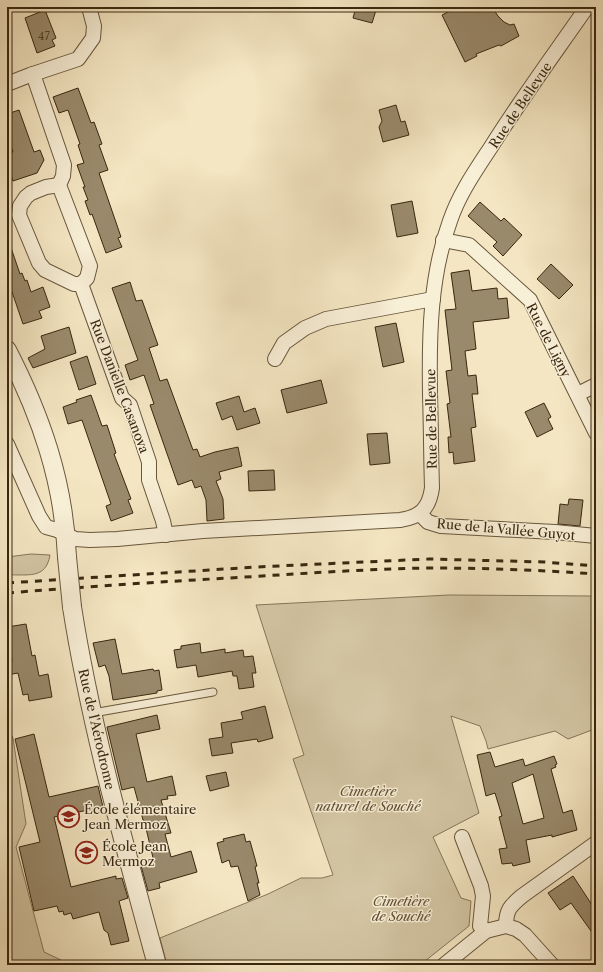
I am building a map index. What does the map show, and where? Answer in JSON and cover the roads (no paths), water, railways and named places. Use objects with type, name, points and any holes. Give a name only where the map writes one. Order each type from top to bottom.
[{"type":"street","points":[[7,84],[78,59],[93,38],[94,26],[89,7]]},
{"type":"street","name":"Rue de Bellevue","points":[[420,514],[427,505],[432,488],[430,347],[432,298],[437,264],[443,240],[453,213],[474,173],[501,130],[587,7]]},
{"type":"street","points":[[33,74],[64,165],[63,176],[59,185],[90,266],[86,278],[81,284],[74,284],[45,270],[39,263],[19,215],[20,206],[26,197],[31,193],[46,187],[59,185]]},
{"type":"street","name":"Rue de Ligny","points":[[443,240],[469,245],[530,300],[578,394],[596,433]]},
{"type":"street","name":"Rue Danielle Casanova","points":[[81,284],[122,398],[130,405],[149,462],[149,480],[163,521],[166,535]]},
{"type":"street","points":[[275,360],[284,343],[305,328],[326,318],[432,298]]},
{"type":"street","name":"Rue de l'Aérodrome","points":[[7,350],[36,411],[49,447],[63,505],[72,607],[84,680],[117,820],[157,965]]},
{"type":"street","points":[[578,394],[596,385]]},
{"type":"street","points":[[7,444],[42,522],[46,527],[57,530],[74,539],[90,540],[204,531],[400,520],[411,518],[420,514]]},
{"type":"street","name":"Rue de la Vallée Guyot","points":[[420,514],[428,522],[441,526],[555,532],[596,536]]},
{"type":"street","points":[[462,837],[481,886],[483,896],[480,926],[486,931]]},
{"type":"street","points":[[506,926],[506,915],[514,903],[596,843]]},
{"type":"street","points":[[444,965],[486,931],[506,926],[516,929],[525,935],[552,965]]},
{"type":"lane","points":[[93,713],[213,692]]},
{"type":"railway","points":[[7,583],[256,567],[429,559],[544,562],[596,566]]},
{"type":"railway","points":[[7,593],[174,581],[430,568],[555,571],[596,574]]},
{"type":"place","name":"École élémentaire Jean Mermoz","points":[[68,816]]},
{"type":"place","name":"École Jean Mermoz","points":[[86,853]]},
{"type":"park label","name":"Cimetière naturel de Souché","points":[[368,798]]},
{"type":"park label","name":"Cimetière de Souché","points":[[401,908]]}]
